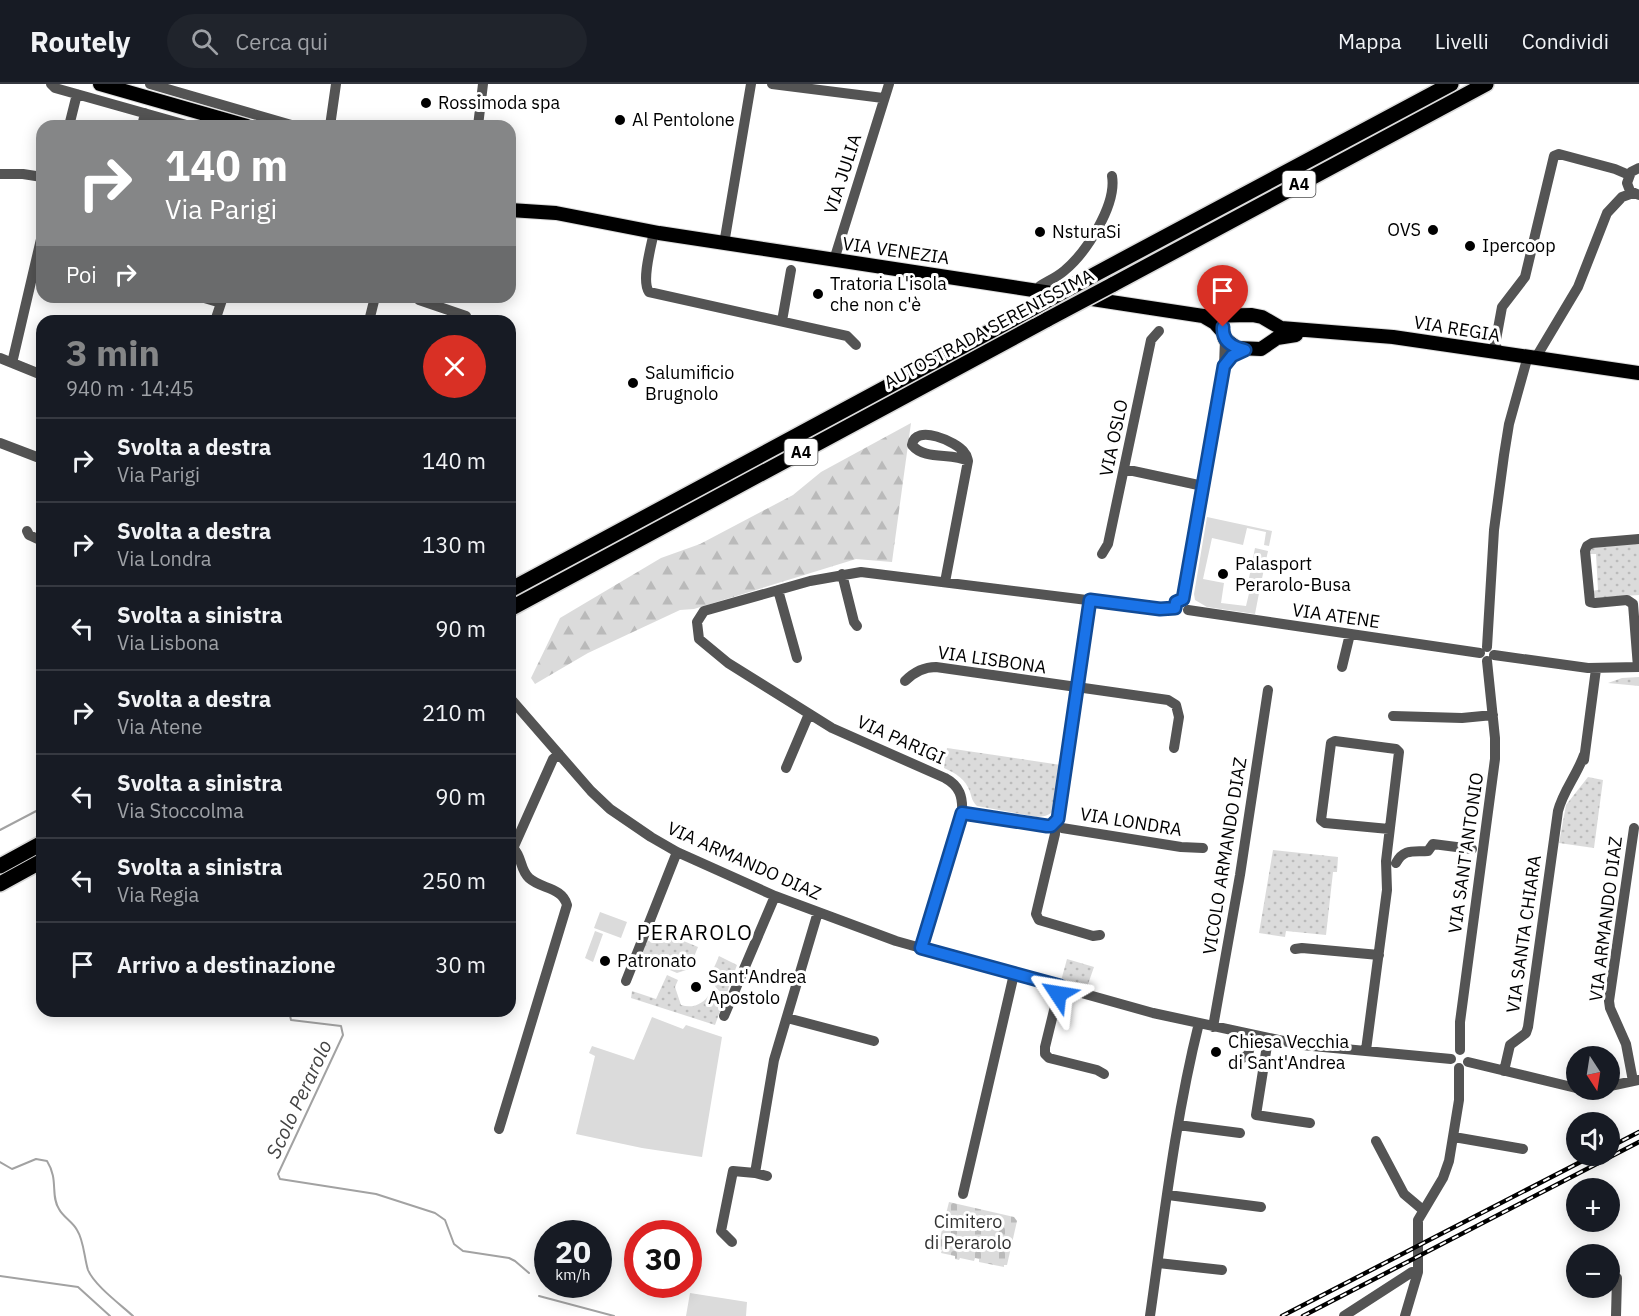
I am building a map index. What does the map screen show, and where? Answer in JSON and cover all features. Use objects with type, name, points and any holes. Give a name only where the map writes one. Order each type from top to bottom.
[{"type":"highway","name":"AUTOSTRADA SERENISSIMA","points":[[516,587],[1450,84]]},
{"type":"highway","name":"AUTOSTRADA SERENISSIMA","points":[[516,606],[1486,84]]},
{"type":"highway","points":[[0,866],[36,846]]},
{"type":"highway","points":[[0,884],[36,864]]},
{"type":"main road","points":[[100,84],[147,88],[227,120]]},
{"type":"main road","name":"VIA VENEZIA","points":[[516,210],[556,213],[724,244],[1133,304]]},
{"type":"main road","name":"VIA REGIA","points":[[1133,304],[1203,316],[1252,315],[1262,317],[1281,328],[1393,338],[1500,353],[1531,361],[1639,380]]},
{"type":"main road","points":[[1224,335],[1225,322],[1234,315]]},
{"type":"main road","name":"VIA REGIA","points":[[1203,316],[1215,323],[1232,346],[1245,350],[1261,349],[1284,336],[1298,335],[1639,373]]},
{"type":"main road","points":[[1270,322],[1273,328],[1272,341]]},
{"type":"street","points":[[51,84],[55,88],[169,120]]},
{"type":"street","points":[[331,120],[336,84]]},
{"type":"street","points":[[479,120],[483,84]]},
{"type":"street","points":[[724,244],[751,84]]},
{"type":"street","points":[[772,84],[883,98]]},
{"type":"street","name":"VIA JULIA","points":[[834,260],[889,84]]},
{"type":"street","points":[[147,88],[272,120]]},
{"type":"street","points":[[70,120],[77,94]]},
{"type":"street","points":[[143,120],[145,113]]},
{"type":"street","points":[[1500,353],[1495,345],[1502,307],[1525,277],[1557,155],[1615,169],[1629,175]]},
{"type":"street","points":[[1629,175],[1639,168]]},
{"type":"street","points":[[0,174],[36,176]]},
{"type":"street","points":[[1629,175],[1628,187],[1636,194]]},
{"type":"street","points":[[1039,290],[1040,286],[1063,272],[1080,257],[1089,245],[1109,201],[1113,186],[1112,176]]},
{"type":"street","name":"VIA SANT'ANTONIO","points":[[1460,1050],[1460,1022],[1495,759],[1494,715],[1487,654],[1494,530],[1513,409],[1531,361],[1578,287],[1607,213],[1622,197],[1636,194]]},
{"type":"street","points":[[654,232],[646,279],[646,287],[650,292],[847,336],[856,345]]},
{"type":"street","points":[[12,363],[36,267]]},
{"type":"street","points":[[782,321],[791,270]]},
{"type":"street","points":[[428,303],[463,315]]},
{"type":"street","name":"VIA OSLO","points":[[1102,554],[1108,544],[1151,340],[1160,331]]},
{"type":"street","points":[[1179,603],[1224,366],[1224,335]]},
{"type":"street","points":[[1224,366],[1232,356],[1245,350]]},
{"type":"street","points":[[0,358],[36,373]]},
{"type":"street","points":[[945,582],[968,461],[965,453],[951,443],[924,433],[917,435],[913,440],[912,445],[915,449],[922,452],[968,461]]},
{"type":"street","points":[[0,443],[36,457]]},
{"type":"street","points":[[1124,470],[1203,486]]},
{"type":"street","points":[[27,531],[29,535],[36,538]]},
{"type":"street","points":[[1639,539],[1592,543],[1585,551],[1590,602],[1627,600],[1632,604],[1639,667]]},
{"type":"street","name":"VIA ATENE","points":[[696,626],[704,611],[842,574],[870,572],[1160,609],[1179,603],[1181,613],[1188,610],[1596,669],[1639,667]]},
{"type":"street","points":[[842,574],[854,622],[858,626]]},
{"type":"street","points":[[778,590],[797,658]]},
{"type":"street","points":[[1055,823],[1060,814],[1090,600]]},
{"type":"street","name":"VIA PARIGI","points":[[696,626],[699,639],[728,663],[832,728],[950,780],[960,792],[962,813]]},
{"type":"street","points":[[1342,667],[1350,634]]},
{"type":"street","name":"VIA LISBONA","points":[[905,681],[912,674],[930,667],[1174,703],[1180,712],[1174,748]]},
{"type":"street","name":"VIA SANTA CHIARA","points":[[1504,1071],[1510,1045],[1526,1033],[1528,1027],[1558,811],[1564,795],[1572,789],[1585,767],[1584,756],[1596,669]]},
{"type":"street","name":"VICOLO ARMANDO DIAZ","points":[[1214,1027],[1268,690]]},
{"type":"street","name":"VIA ARMANDO DIAZ","points":[[516,705],[610,809],[677,852],[775,896],[921,948],[1153,1013],[1313,1047],[1451,1059]]},
{"type":"street","points":[[786,768],[809,714]]},
{"type":"street","points":[[1393,716],[1462,718],[1494,715]]},
{"type":"street","points":[[1365,1050],[1387,890],[1389,829],[1398,751],[1331,743],[1321,820],[1325,823],[1389,829]]},
{"type":"street","points":[[516,842],[553,759],[559,754]]},
{"type":"street","points":[[921,948],[962,813]]},
{"type":"street","name":"VIA LONDRA","points":[[962,813],[1047,826],[1055,823]]},
{"type":"street","name":"VIA LONDRA","points":[[1055,823],[1062,828],[1181,847],[1203,848]]},
{"type":"street","name":"VIA LONDRA","points":[[1055,823],[1055,834],[1036,910],[1037,917],[1048,923],[1093,936],[1100,935]]},
{"type":"street","name":"VIA ARMANDO DIAZ","points":[[1620,1084],[1636,1081],[1626,1044],[1609,1001],[1634,828]]},
{"type":"street","points":[[1396,863],[1403,854],[1411,850],[1428,851],[1433,844],[1472,849]]},
{"type":"street","points":[[499,1129],[567,905],[563,896],[530,879],[522,868],[516,852]]},
{"type":"street","points":[[626,981],[677,852]]},
{"type":"street","points":[[724,1016],[775,896]]},
{"type":"street","points":[[755,1173],[774,1060],[818,912]]},
{"type":"street","points":[[1295,950],[1302,948],[1378,955]]},
{"type":"street","points":[[963,1194],[1014,974]]},
{"type":"street","points":[[1060,986],[1045,1054],[1049,1058],[1097,1070],[1104,1074]]},
{"type":"street","points":[[787,1018],[874,1041]]},
{"type":"street","points":[[1150,1316],[1178,1125],[1199,1023]]},
{"type":"street","points":[[1268,1039],[1256,1115],[1310,1123]]},
{"type":"street","points":[[1405,1316],[1418,1272],[1418,1220],[1446,1172],[1454,1137],[1464,1065],[1467,1054],[1460,1050],[1453,1054],[1451,1059],[1453,1064],[1464,1065],[1504,1071],[1566,1086]]},
{"type":"street","points":[[1231,1064],[1249,1051],[1261,1057]]},
{"type":"street","points":[[1178,1125],[1240,1133]]},
{"type":"street","points":[[1454,1137],[1523,1149]]},
{"type":"street","points":[[1376,1142],[1404,1194],[1423,1210]]},
{"type":"street","points":[[732,1242],[721,1231],[733,1172],[767,1176]]},
{"type":"street","points":[[1168,1195],[1261,1207]]},
{"type":"street","points":[[1158,1263],[1222,1270]]},
{"type":"street","points":[[1344,1316],[1412,1272]]},
{"type":"street","points":[[1616,1298],[1616,1316]]},
{"type":"green space","points":[[911,423],[892,562],[856,559],[694,609],[680,610],[588,653],[535,684],[531,678],[560,618],[661,558],[700,544],[793,495],[821,472]]},
{"type":"green space","points":[[1207,517],[1272,531],[1269,546],[1264,545],[1266,532],[1247,528],[1243,545],[1212,538],[1203,579],[1224,583],[1221,603],[1246,606],[1251,585],[1260,588],[1255,614],[1207,607],[1195,600],[1194,594]]},
{"type":"green space","points":[[1639,543],[1639,595],[1596,598],[1591,591],[1598,590],[1596,554],[1589,554],[1590,548]]},
{"type":"green space","points":[[1255,548],[1268,551],[1261,583],[1249,578]]},
{"type":"green space","points":[[1639,677],[1639,686],[1608,683],[1622,678]]},
{"type":"green space","points":[[947,748],[1061,765],[1054,809],[1045,816],[1037,817],[977,806],[963,780],[944,768]]},
{"type":"green space","points":[[1588,777],[1603,780],[1594,848],[1559,843],[1566,805]]},
{"type":"green space","points":[[1273,850],[1338,857],[1337,872],[1333,872],[1326,935],[1286,931],[1285,937],[1259,933]]},
{"type":"green space","points":[[600,912],[627,922],[621,938],[594,928]]},
{"type":"green space","points":[[657,930],[698,947],[689,969],[677,973],[639,957],[646,940],[652,942]]},
{"type":"green space","points":[[595,931],[603,934],[593,962],[585,958]]},
{"type":"green space","points":[[719,956],[737,965],[715,1025],[631,998],[632,991],[656,999],[667,975],[678,980],[675,987],[681,1005],[698,1005],[710,993],[720,992],[712,979]]},
{"type":"green space","points":[[1067,959],[1094,967],[1087,987],[1061,981]]},
{"type":"green space","points":[[652,1017],[683,1029],[686,1025],[722,1037],[702,1157],[642,1148],[576,1134],[595,1056],[589,1053],[592,1046],[634,1060]]},
{"type":"green space","name":"Cimitero di Perarolo","points":[[949,1202],[1014,1217],[1017,1221],[1007,1265],[1004,1267],[979,1262],[979,1259],[975,1258],[974,1261],[960,1258],[959,1260],[955,1259],[955,1256],[941,1253],[942,1250],[932,1248],[934,1237],[940,1238]]},
{"type":"green space","points":[[702,1295],[747,1302],[746,1316],[686,1316],[689,1298],[702,1298]]},
{"type":"waterway","name":"Scolo Perarolo","points":[[0,830],[36,811]]},
{"type":"waterway","name":"Scolo Perarolo","points":[[290,1017],[291,1020],[341,1026],[343,1035],[278,1174],[280,1179],[376,1194],[435,1213],[445,1220],[454,1244],[463,1251],[509,1258],[529,1273]]},
{"type":"waterway","points":[[0,1162],[12,1169],[36,1159],[47,1161],[53,1175],[56,1204],[79,1234],[91,1276],[133,1316]]},
{"type":"waterway","points":[[0,1276],[78,1287],[110,1316]]},
{"type":"waterway","name":"Scolo Perarolo","points":[[546,1298],[614,1316]]},
{"type":"railway","points":[[1620,1142],[1639,1132]]},
{"type":"railway","points":[[1303,1316],[1639,1142]]},
{"type":"railway","points":[[1282,1316],[1573,1166]]},
{"type":"place","name":"Rossimoda spa","points":[[426,103]]},
{"type":"place","name":"Al Pentolone","points":[[620,120]]},
{"type":"place","name":"OVS","points":[[1433,230]]},
{"type":"place","name":"NsturaSi","points":[[1040,232]]},
{"type":"place","name":"Ipercoop","points":[[1470,246]]},
{"type":"place","name":"Tratoria L'isola che non c'è","points":[[818,294]]},
{"type":"place","name":"Salumificio Brugnolo","points":[[633,383]]},
{"type":"place","name":"Palasport Perarolo-Busa","points":[[1223,574]]},
{"type":"place","name":"Patronato","points":[[605,961]]},
{"type":"place","name":"Sant'Andrea Apostolo","points":[[696,987]]},
{"type":"place","name":"Chiesa Vecchia di Sant'Andrea","points":[[1216,1052]]},
{"type":"district","name":"PERAROLO","points":[[695,933]]},
{"type":"route","points":[[1058,994],[1060,986],[921,948],[962,813],[1047,826],[1051,826],[1058,819],[1090,600],[1160,609],[1175,608],[1176,602],[1183,599],[1224,366],[1232,356],[1245,350],[1229,344],[1224,337],[1223,327]]}]
